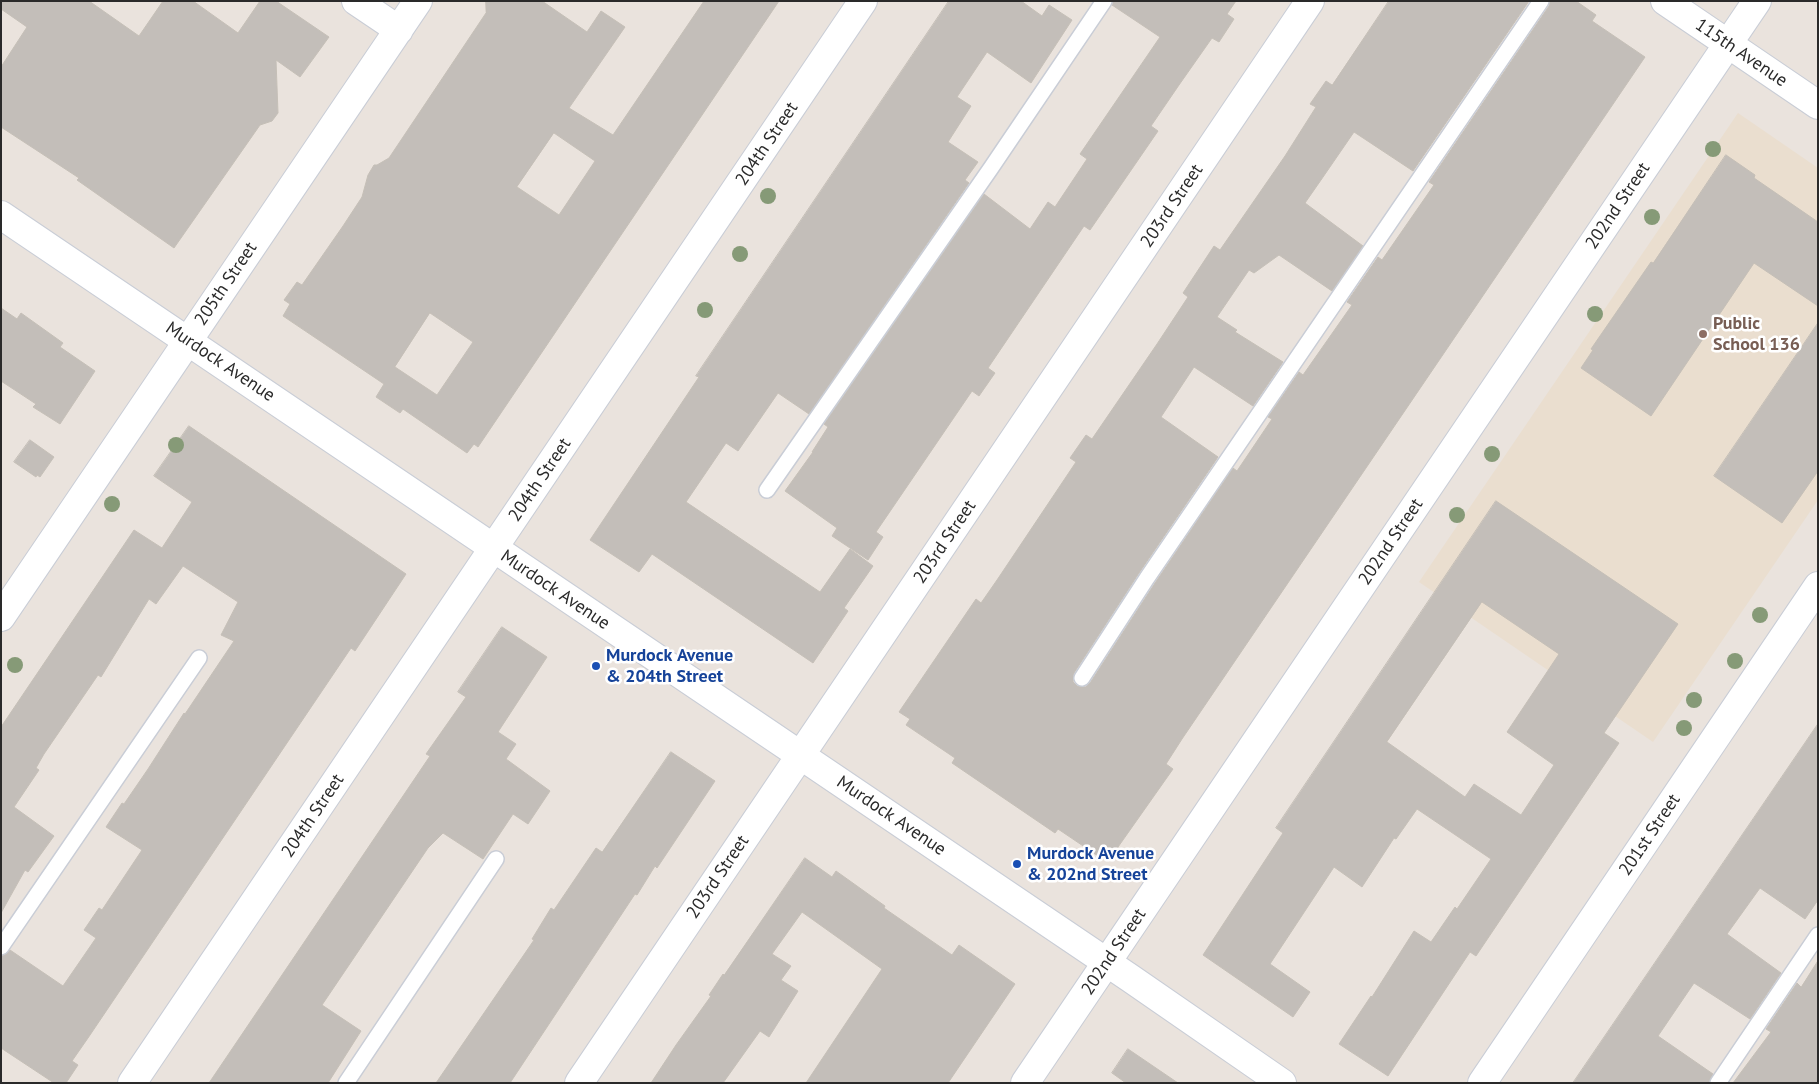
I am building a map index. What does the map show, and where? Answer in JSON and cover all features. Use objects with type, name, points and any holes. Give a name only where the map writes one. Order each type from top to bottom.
[{"type":"street","points":[[356,1],[399,30]]},
{"type":"street","name":"205th Street","points":[[1,617],[418,1]]},
{"type":"street","name":"204th Street","points":[[132,1083],[864,1]]},
{"type":"street","name":"203rd Street","points":[[579,1083],[1310,1]]},
{"type":"street","name":"115th Avenue","points":[[1665,1],[1818,105]]},
{"type":"street","name":"202nd Street","points":[[1025,1083],[1756,1]]},
{"type":"street","name":"Murdock Avenue","points":[[1,215],[1107,962],[1282,1083]]},
{"type":"street","name":"201st Street","points":[[1482,1083],[1818,586]]},
{"type":"lane","points":[[767,490],[986,176],[1104,1]]},
{"type":"lane","points":[[1082,678],[1147,578],[1541,1]]},
{"type":"lane","points":[[1,947],[198,658]]},
{"type":"lane","points":[[346,1083],[496,859]]},
{"type":"lane","points":[[1718,1083],[1818,935]]},
{"type":"shaded area","name":"Public School 136","points":[[1738,113],[1818,168],[1818,500],[1653,742],[1419,582]]},
{"type":"building","points":[[1,1],[89,1],[139,36],[163,1],[193,1],[238,33],[260,1],[276,1],[329,37],[300,77],[276,60],[278,113],[272,121],[260,125],[174,248],[77,180],[79,178],[1,127],[1,67],[27,27],[1,9]]},
{"type":"building","points":[[486,1],[542,1],[587,32],[601,11],[625,27],[569,108],[613,135],[704,1],[779,1],[478,447],[474,444],[467,453],[403,409],[400,413],[376,397],[384,384],[283,316],[290,304],[284,300],[297,282],[302,285],[343,226],[362,197],[368,175],[374,165],[389,158],[486,13]],"holes":[[[554,133],[595,161],[559,215],[517,187]],[[430,313],[473,342],[437,395],[395,367]]]},
{"type":"building","points":[[949,1],[1021,1],[1042,16],[1049,5],[1072,20],[1031,83],[987,52],[957,97],[971,106],[948,142],[978,162],[965,180],[969,183],[809,414],[778,393],[738,451],[726,443],[686,502],[820,592],[850,549],[873,566],[844,608],[848,611],[813,663],[652,554],[639,572],[590,540],[699,377],[696,376]]},
{"type":"building","points":[[1113,1],[1236,1],[1227,14],[1234,19],[1219,42],[1212,38],[1151,126],[1158,131],[1090,230],[1084,226],[988,368],[995,373],[979,396],[972,391],[876,532],[883,537],[868,560],[832,536],[837,528],[785,491],[828,427],[824,424],[984,194],[1030,229],[1048,202],[1055,207],[1087,159],[1080,154],[1160,37],[1112,5]]},
{"type":"building","points":[[1389,1],[1529,1],[1413,171],[1354,132],[1305,203],[1363,246],[1332,291],[1279,255],[1254,273],[1249,270],[1217,317],[1237,330],[1235,332],[1283,362],[1253,406],[1194,367],[1161,417],[1218,457],[1074,673],[1073,682],[1077,686],[1086,687],[1090,683],[1233,468],[1237,471],[1272,419],[1268,417],[1299,372],[1303,375],[1352,305],[1347,302],[1378,257],[1382,260],[1434,185],[1429,182],[1549,6],[1550,1],[1576,1],[1596,15],[1592,21],[1645,57],[1182,739],[1166,764],[1173,769],[1111,857],[1102,851],[1098,856],[1058,829],[1055,833],[952,763],[955,758],[906,725],[910,719],[899,712],[976,599],[981,603],[997,580],[1076,462],[1070,458],[1086,435],[1092,439],[1157,344],[1188,297],[1183,293],[1214,246],[1220,250],[1285,156],[1316,107],[1310,104],[1326,81],[1332,85]]},
{"type":"building","points":[[1726,155],[1755,175],[1754,178],[1818,222],[1818,306],[1754,263],[1651,416],[1581,368],[1593,350],[1591,349],[1651,262],[1653,263]]},
{"type":"building","points":[[1,308],[17,319],[21,313],[63,343],[60,347],[95,371],[60,424],[33,407],[36,404],[1,381]]},
{"type":"building","points":[[1818,323],[1818,471],[1782,523],[1714,476]]},
{"type":"building","points":[[189,426],[406,574],[355,651],[351,648],[72,1061],[78,1065],[66,1083],[54,1083],[1,1048],[1,956],[10,950],[63,986],[96,938],[84,930],[99,908],[102,910],[142,850],[106,827],[122,803],[124,804],[234,641],[221,635],[238,602],[183,566],[156,604],[149,599],[101,677],[98,675],[44,754],[36,768],[39,770],[14,807],[54,836],[28,872],[25,870],[1,913],[1,727],[134,530],[162,548],[192,502],[154,476]]},
{"type":"building","points":[[30,440],[54,457],[40,477],[37,475],[36,477],[14,462]]},
{"type":"building","points":[[1496,501],[1678,624],[1604,733],[1619,743],[1476,956],[1470,952],[1388,1076],[1339,1044],[1372,997],[1414,931],[1431,942],[1455,907],[1457,909],[1491,859],[1417,809],[1396,839],[1394,838],[1362,887],[1334,867],[1270,964],[1310,992],[1293,1017],[1203,955],[1283,833],[1276,828]],"holes":[[[1482,602],[1559,654],[1507,732],[1554,765],[1521,815],[1474,784],[1465,797],[1387,742]]]},
{"type":"building","points":[[502,627],[547,657],[498,732],[516,744],[506,759],[550,791],[528,824],[513,814],[483,859],[443,833],[428,848],[322,1005],[361,1031],[328,1083],[209,1083],[430,756],[426,754],[466,697],[458,692]]},
{"type":"building","points":[[1818,724],[1818,900],[1805,919],[1760,888],[1727,934],[1781,973],[1750,1019],[1694,983],[1658,1036],[1713,1074],[1709,1083],[1573,1083]]},
{"type":"building","points":[[671,752],[715,781],[657,868],[655,866],[637,895],[635,894],[510,1083],[436,1083],[534,940],[532,939],[551,908],[554,910],[596,848],[602,852]]},
{"type":"building","points":[[805,858],[832,877],[836,871],[885,906],[884,908],[952,955],[959,945],[1015,984],[948,1083],[806,1083],[882,969],[802,912],[772,954],[791,966],[781,980],[798,991],[769,1037],[760,1031],[723,1083],[651,1083],[711,996],[709,995],[723,974]]},
{"type":"building","points":[[1818,961],[1818,1083],[1733,1083],[1771,1032],[1766,1029],[1797,983],[1801,987]]},
{"type":"building","points":[[1128,1049],[1178,1083],[1126,1083],[1112,1073]]},
{"type":"place","name":"Public School 136","points":[[1703,334]]},
{"type":"place","name":"Murdock Avenue & 204th Street","points":[[596,666]]},
{"type":"place","name":"Murdock Avenue & 202nd Street","points":[[1017,864]]}]
